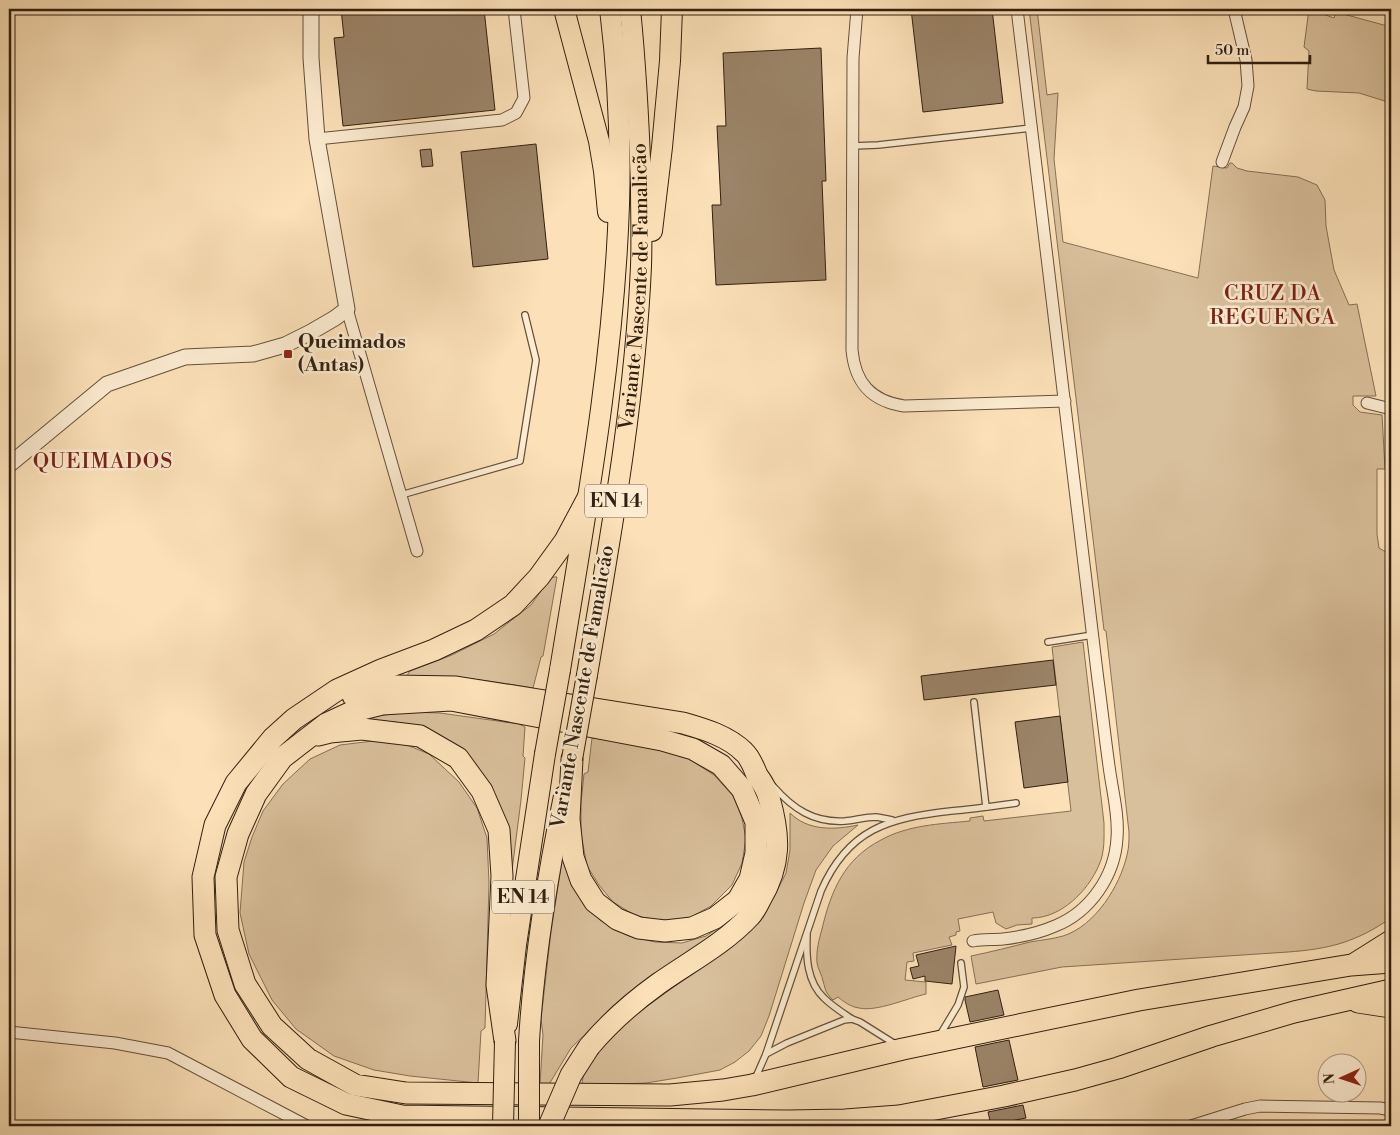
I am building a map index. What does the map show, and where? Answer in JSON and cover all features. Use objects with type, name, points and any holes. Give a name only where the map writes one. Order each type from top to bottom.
[{"type":"highway","points":[[564,9],[599,141],[604,171],[615,281]]},
{"type":"highway","name":"Variante Nascente de Famalicão","points":[[503,1126],[506,1041],[516,945],[589,496],[608,356],[615,281],[620,152],[616,54],[610,9]]},
{"type":"highway","name":"Variante Nascente de Famalicão","points":[[528,1126],[529,1042],[532,996],[547,882],[587,675],[622,457],[638,327],[641,264],[640,156],[634,45],[630,9]]},
{"type":"highway","points":[[638,327],[662,147],[670,61],[672,9]]},
{"type":"highway","points":[[589,496],[565,541],[539,577],[513,605],[476,630],[434,650],[381,670],[337,690],[294,718],[273,738],[236,783],[215,825],[203,877],[205,935],[225,995],[252,1039],[291,1076],[346,1104],[402,1116],[788,1121],[883,1118],[964,1104],[1075,1080],[1294,1012],[1391,990]]},
{"type":"highway","points":[[294,718],[345,699],[393,686],[456,688],[683,723],[708,730],[730,741],[745,752],[768,795],[776,822],[778,844],[774,869],[764,894],[752,915],[734,931],[716,946],[658,984],[628,1007],[604,1029],[588,1047],[571,1075],[549,1126]]},
{"type":"highway","points":[[572,759],[569,819],[573,857],[581,880],[595,902],[616,919],[639,928],[665,931],[692,928],[716,918],[738,900],[750,879],[756,852],[756,822],[742,789],[721,765],[693,749],[662,740],[451,700],[382,704],[354,711],[326,724],[282,758],[256,794],[238,834],[226,877],[228,930],[245,984],[272,1026],[308,1060],[355,1085],[406,1093],[670,1095],[752,1085],[903,1049],[1139,1000],[1351,965],[1391,962]]},
{"type":"highway","points":[[308,738],[330,732],[362,729],[420,736],[458,758],[482,791],[499,830],[502,876],[497,985],[506,1041]]},
{"type":"highway","points":[[1351,965],[1391,941]]},
{"type":"highway","points":[[1345,1001],[1391,1008]]},
{"type":"street","points":[[311,9],[311,58],[317,139],[347,309],[417,551]]},
{"type":"street","points":[[317,139],[502,120],[516,113],[524,98],[514,9]]},
{"type":"street","points":[[857,9],[853,58],[852,350],[853,364],[858,376],[865,387],[876,397],[890,404],[904,406],[1064,401]]},
{"type":"street","points":[[973,941],[1006,938],[1048,928],[1066,921],[1081,911],[1094,897],[1110,870],[1117,838],[1115,799],[1099,690],[1094,635],[1017,9]]},
{"type":"street","points":[[1222,162],[1244,108],[1248,86],[1246,60],[1234,9]]},
{"type":"street","points":[[9,464],[107,384],[185,357],[253,354],[285,345],[336,318],[347,309]]},
{"type":"street","points":[[1366,403],[1391,409]]},
{"type":"street","points":[[9,1032],[115,1043],[168,1053],[307,1126]]},
{"type":"street","points":[[1191,1126],[1260,1106],[1380,1108],[1391,1110]]},
{"type":"lane","points":[[854,146],[878,146],[1031,128]]},
{"type":"lane","points":[[401,495],[520,461],[536,360],[524,315]]},
{"type":"lane","points":[[1048,642],[1094,635]]},
{"type":"lane","points":[[974,702],[986,807]]},
{"type":"lane","points":[[745,752],[776,789],[792,804],[807,814],[824,820],[843,821],[876,817],[894,821]]},
{"type":"lane","points":[[752,1085],[766,1054],[808,926],[825,881],[841,857],[853,844],[870,832],[894,821],[920,815],[1016,803]]},
{"type":"lane","points":[[808,926],[806,953],[815,987],[823,997],[852,1019],[903,1049]]},
{"type":"lane","points":[[935,1042],[951,1018],[963,992],[964,981],[961,964]]},
{"type":"lane","points":[[766,1054],[814,1032],[844,1020],[852,1019]]},
{"type":"shaded area","points":[[1029,9],[1037,9],[1047,95],[1058,93],[1054,159],[1063,242],[1198,278],[1213,166],[1227,168],[1232,163],[1237,168],[1247,171],[1298,177],[1317,185],[1325,200],[1326,226],[1334,270],[1349,305],[1357,304],[1376,396],[1353,396],[1353,405],[1360,412],[1382,415],[1385,469],[1377,469],[1377,534],[1379,548],[1391,555],[1391,918],[1354,939],[1317,949],[1288,952],[1062,967],[976,984],[971,956],[1063,936],[1075,931],[1086,923],[1112,892],[1124,867],[1129,844],[1106,631],[1104,630]]},
{"type":"shaded area","points":[[1309,9],[1315,9],[1315,13],[1318,15],[1320,13],[1334,18],[1336,12],[1391,27],[1391,103],[1359,93],[1307,89],[1309,51],[1304,47]]},
{"type":"shaded area","points":[[551,577],[557,577],[543,656],[541,657],[533,688],[454,677],[406,677],[410,671],[452,655],[494,634],[531,605]]},
{"type":"shaded area","points":[[1083,642],[1104,823],[1102,855],[1099,865],[1088,884],[1081,893],[1063,908],[1043,917],[1032,918],[1032,924],[1017,925],[1006,929],[996,923],[993,912],[958,919],[960,931],[956,932],[956,935],[949,937],[952,945],[913,953],[914,961],[907,962],[905,980],[926,982],[926,994],[866,1009],[853,1007],[838,997],[833,1000],[826,991],[817,963],[819,941],[830,902],[841,877],[848,866],[868,848],[891,835],[913,828],[970,821],[970,818],[983,816],[984,821],[1071,811],[1052,647]]},
{"type":"shaded area","points":[[408,712],[440,713],[519,724],[525,727],[523,756],[525,758],[521,800],[506,918],[505,824],[423,729],[403,723],[366,719]]},
{"type":"shaded area","points":[[592,738],[638,743],[689,759],[714,775],[735,798],[742,818],[746,839],[742,863],[732,885],[711,906],[689,918],[664,921],[636,916],[613,902],[599,885],[587,866],[581,834],[581,803],[584,774],[588,772]]},
{"type":"shaded area","points":[[373,741],[402,743],[429,754],[459,782],[477,808],[487,838],[489,883],[485,1028],[481,1031],[478,1083],[374,1070],[334,1056],[296,1029],[272,1000],[249,954],[240,913],[244,862],[263,811],[283,784],[310,759],[340,745]]},
{"type":"shaded area","points":[[790,813],[805,823],[822,828],[858,825],[833,846],[816,870],[761,1036],[749,1051],[735,1062],[720,1070],[646,1083],[591,1085],[582,1083],[584,1072],[602,1048],[600,1045],[628,1020],[739,940],[759,920],[774,897],[786,873],[790,850]]},
{"type":"shaded area","points":[[564,847],[583,902],[600,920],[629,936],[655,942],[682,943],[706,936],[733,917],[720,931],[597,1023],[571,1048],[548,1086],[540,1084],[543,1035],[541,1019],[551,932]]},
{"type":"building","points":[[341,9],[484,9],[495,110],[343,126],[334,38],[344,37]]},
{"type":"building","points":[[911,9],[992,9],[1003,103],[923,112]]},
{"type":"building","points":[[821,48],[826,181],[822,181],[826,280],[716,285],[712,205],[721,205],[717,126],[726,126],[723,53]]},
{"type":"building","points":[[536,144],[548,259],[473,267],[461,152]]},
{"type":"building","points":[[431,149],[433,166],[422,167],[420,150]]},
{"type":"building","points":[[1053,660],[1056,685],[924,700],[921,676]]},
{"type":"building","points":[[1060,716],[1068,782],[1024,788],[1015,722]]},
{"type":"building","points":[[956,946],[952,984],[925,981],[925,976],[913,979],[910,968],[919,966],[916,955]]},
{"type":"building","points":[[998,990],[1004,1015],[970,1022],[965,997]]},
{"type":"building","points":[[1009,1040],[1018,1080],[983,1087],[975,1047]]},
{"type":"building","points":[[1023,1105],[1026,1118],[991,1125],[988,1112]]},
{"type":"place","name":"Queimados (Antas)","points":[[288,354]]},
{"type":"district","name":"CRUZ DA REGUENGA","points":[[1273,306]]},
{"type":"district","name":"QUEIMADOS","points":[[103,462]]}]
